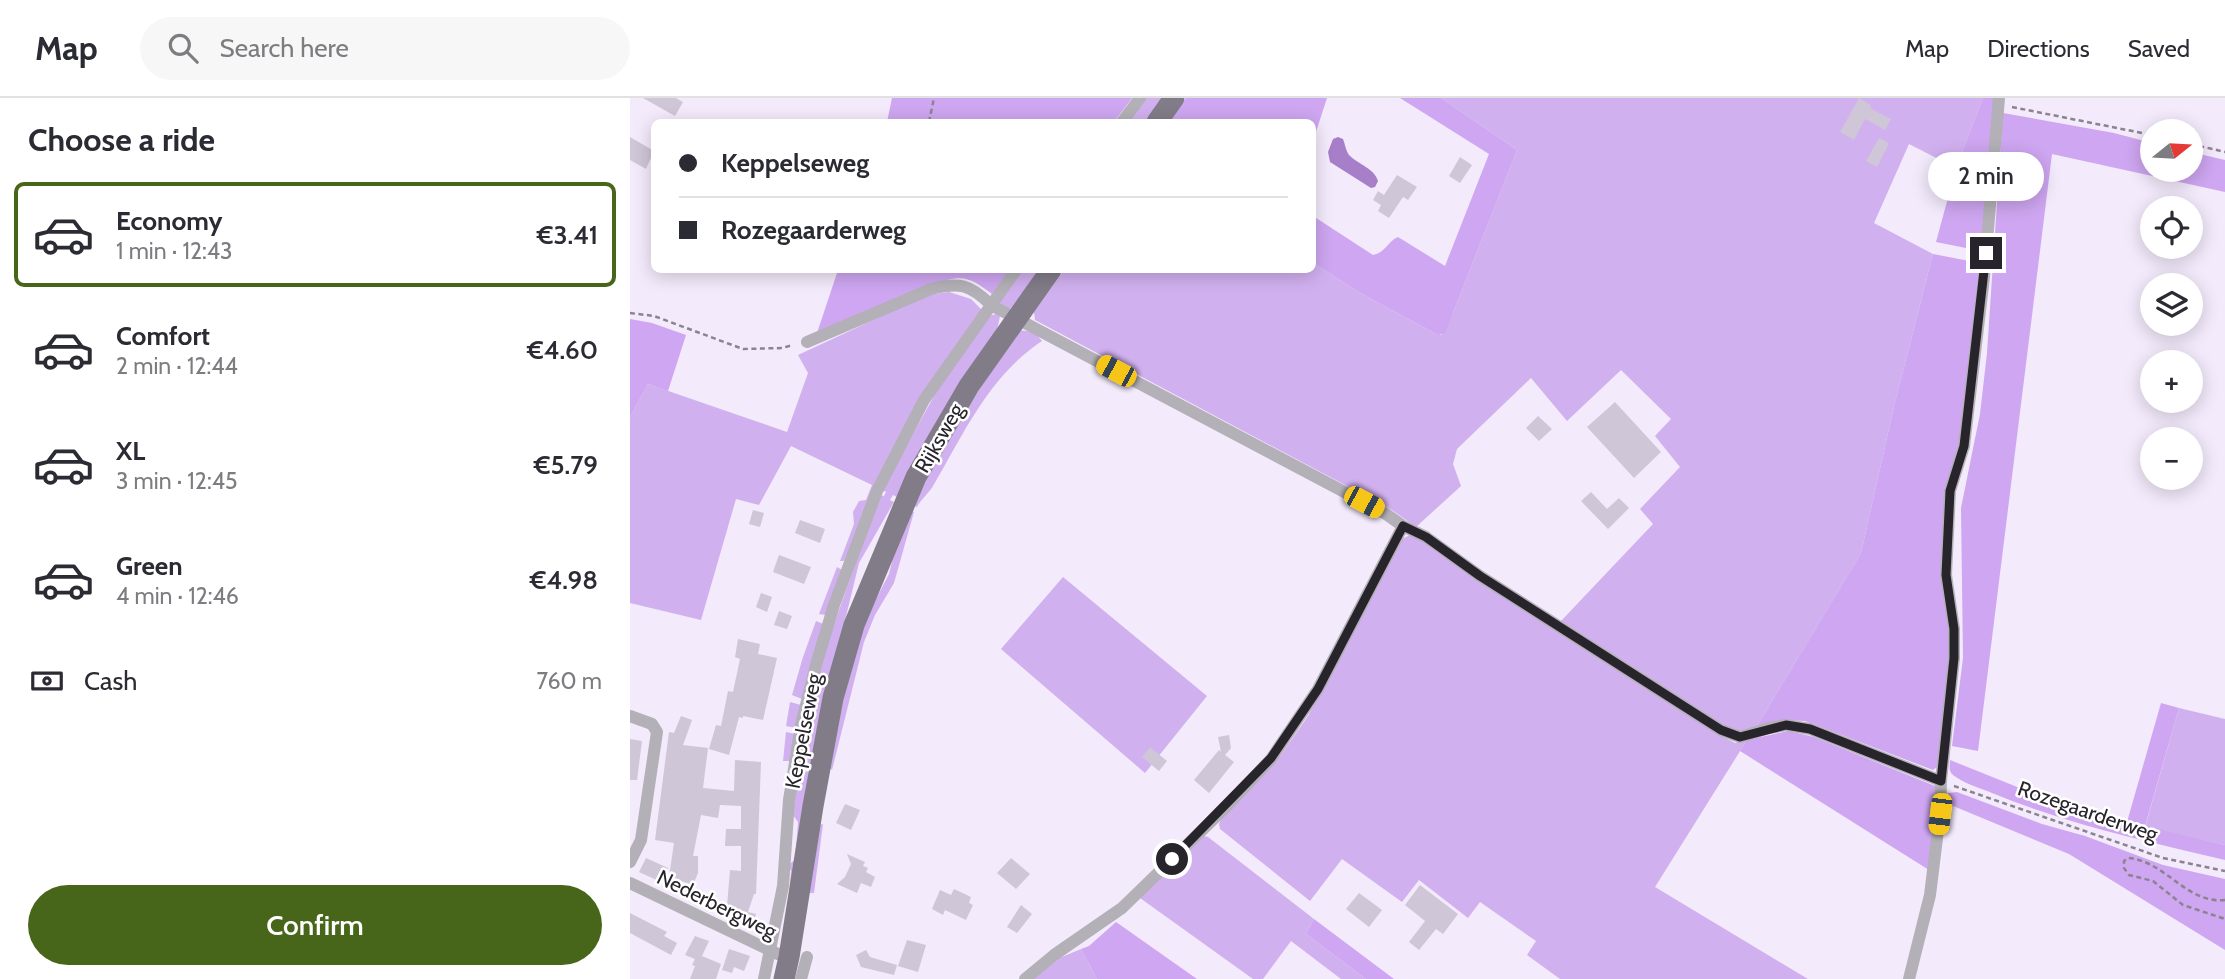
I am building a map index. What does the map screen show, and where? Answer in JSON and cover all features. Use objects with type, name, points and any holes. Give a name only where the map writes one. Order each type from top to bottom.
[{"type":"main road","points":[[1159,119],[1174,98]]},
{"type":"main road","name":"Rijksweg","points":[[878,566],[916,477],[969,386],[1049,273]]},
{"type":"main road","name":"Keppelseweg","points":[[783,979],[833,698],[854,625],[878,566]]},
{"type":"street","points":[[1124,119],[1140,98]]},
{"type":"street","points":[[1909,979],[1930,895],[1940,814],[1954,658],[1954,629],[1946,575],[1950,491],[1964,446],[1984,277],[1999,101]]},
{"type":"street","name":"Rijksweg","points":[[877,491],[924,400],[1014,273]]},
{"type":"street","points":[[807,342],[931,289],[953,283],[963,285],[991,305],[1426,537],[1480,576],[1721,730],[1740,737],[1786,725],[1810,729],[1941,781]]},
{"type":"street","name":"Keppelseweg","points":[[801,979],[789,955],[783,886],[789,800],[801,725],[816,665],[834,606],[877,491]]},
{"type":"street","points":[[1025,979],[1054,955],[1122,908],[1226,807],[1271,758],[1318,689],[1403,526]]},
{"type":"street","points":[[630,716],[652,724],[657,732],[641,840],[630,862]]},
{"type":"street","points":[[795,764],[819,770]]},
{"type":"street","name":"Nederbergweg","points":[[630,883],[789,955]]},
{"type":"street","name":"Keppelseweg","points":[[764,979],[789,955]]},
{"type":"path","points":[[930,119],[934,98]]},
{"type":"path","points":[[1999,101],[2140,132]]},
{"type":"path","points":[[2203,147],[2225,152]]},
{"type":"path","points":[[630,313],[654,316],[743,349],[782,348],[807,342]]},
{"type":"path","name":"Rozegaarderweg","points":[[1941,781],[2163,858],[2225,871]]},
{"type":"path","points":[[2225,900],[2204,899],[2146,861],[2128,858],[2124,861],[2124,868],[2129,875],[2152,881],[2183,905],[2225,919]]},
{"type":"shaded area","points":[[892,98],[1132,98],[1116,119],[888,119]]},
{"type":"shaded area","points":[[1142,98],[1165,98],[1150,119],[1127,119]]},
{"type":"shaded area","points":[[1186,98],[1327,98],[1316,132],[1316,119],[1170,119]]},
{"type":"shaded area","points":[[1400,98],[1441,98],[1517,150],[1445,334],[1438,335],[1362,294],[1316,265],[1316,218],[1373,255],[1381,252],[1398,237],[1445,266],[1489,154]]},
{"type":"shaded area","points":[[1441,98],[1983,98],[1956,168],[1909,144],[1874,223],[1933,254],[1895,402],[1861,553],[1757,726],[1739,732],[1722,724],[1561,621],[1653,524],[1640,509],[1680,467],[1655,436],[1671,419],[1621,370],[1567,421],[1531,378],[1457,449],[1453,464],[1461,486],[1416,527],[1392,510],[1035,320],[1034,312],[1062,273],[1316,273],[1316,265],[1362,294],[1442,335],[1517,150]]},
{"type":"shaded area","points":[[1983,98],[1996,98],[1986,252],[1936,242],[1956,168]]},
{"type":"shaded area","points":[[2003,113],[2140,140],[2140,173],[2052,154],[1978,751],[1952,746],[1963,658],[1961,508],[1980,414],[1987,353]]},
{"type":"shaded area","points":[[1333,139],[1343,139],[1349,155],[1376,177],[1378,181],[1375,187],[1371,188],[1330,162],[1328,152]]},
{"type":"shaded area","points":[[2203,155],[2225,160],[2225,192],[2179,182],[2203,182]]},
{"type":"shaded area","points":[[1933,254],[1985,264],[1954,487],[1949,557],[1954,643],[1937,767],[1933,770],[1805,721],[1785,720],[1757,726],[1861,553],[1895,402]]},
{"type":"shaded area","points":[[837,273],[1007,273],[992,294],[971,281],[960,278],[947,280],[817,333]]},
{"type":"shaded area","points":[[1019,273],[1042,273],[1016,308],[1008,308],[998,302]]},
{"type":"shaded area","points":[[949,292],[971,299],[982,310],[961,340],[844,561],[840,561],[854,524],[853,512],[859,501],[866,500],[872,485],[791,446],[759,505],[736,499],[701,620],[630,603],[630,417],[648,384],[787,432],[808,373],[798,355],[927,295]]},
{"type":"shaded area","points":[[989,316],[1000,316],[997,331],[897,497],[893,495],[890,500],[894,502],[859,563],[810,764],[799,761],[823,655],[880,495],[884,496],[886,492],[882,490],[939,387]]},
{"type":"shaded area","points":[[630,319],[652,323],[686,335],[668,391],[648,384],[630,417]]},
{"type":"shaded area","points":[[1019,330],[1034,332],[1042,341],[1023,355],[992,388],[931,489],[917,507],[911,504],[941,447]]},
{"type":"shaded area","points":[[910,510],[914,512],[894,583],[875,615],[864,642],[832,770],[827,766],[842,696],[866,618],[889,574],[896,545]]},
{"type":"shaded area","points":[[1410,535],[1424,540],[1720,735],[1735,743],[1747,740],[1655,887],[1808,979],[1560,979],[1527,955],[1536,941],[1480,902],[1468,918],[1419,880],[1402,902],[1342,859],[1310,901],[1220,829],[1221,819],[1281,755],[1308,716],[1402,539]]},
{"type":"shaded area","points":[[837,567],[842,570],[826,615],[819,614]]},
{"type":"shaded area","points":[[1063,577],[1207,696],[1145,773],[1001,649]]},
{"type":"shaded area","points":[[816,621],[823,624],[802,699],[792,695]]},
{"type":"shaded area","points":[[790,702],[801,705],[796,728],[786,726]]},
{"type":"shaded area","points":[[2161,703],[2179,708],[2145,826],[2225,845],[2225,860],[2049,814],[1972,785],[1950,772],[1950,760],[2062,805],[2127,822]]},
{"type":"shaded area","points":[[2179,708],[2225,719],[2225,845],[2145,827]]},
{"type":"shaded area","points":[[1788,731],[1814,737],[1935,786],[1934,810],[1929,823],[1932,837],[1929,870],[1740,751],[1747,740]]},
{"type":"shaded area","points":[[786,732],[795,734],[790,761],[783,761]]},
{"type":"shaded area","points":[[798,770],[809,772],[792,886],[788,865],[795,860],[798,822],[793,815]]},
{"type":"shaded area","points":[[1957,792],[2163,865],[2225,879],[2225,950],[2069,854],[1946,803],[1948,793]]},
{"type":"shaded area","points":[[823,824],[814,893],[808,893],[819,825]]},
{"type":"shaded area","points":[[1204,836],[1314,919],[1306,934],[1366,979],[1341,979],[1291,941],[1263,979],[1253,979],[1140,898]]},
{"type":"shaded area","points":[[1314,919],[1394,979],[1366,979],[1306,934]]},
{"type":"shaded area","points":[[1116,922],[1197,979],[1097,979],[1081,949],[1089,946]]},
{"type":"shaded area","points":[[1081,949],[1097,979],[1028,979],[1057,959]]},
{"type":"building","points":[[643,98],[676,98],[683,102],[675,116]]},
{"type":"building","points":[[1859,98],[1871,105],[1870,108],[1891,119],[1885,130],[1865,119],[1854,140],[1840,132]]},
{"type":"building","points":[[630,137],[651,149],[646,169],[630,160]]},
{"type":"building","points":[[1879,138],[1889,143],[1877,167],[1866,161]]},
{"type":"building","points":[[1460,157],[1472,165],[1460,183],[1449,176]]},
{"type":"building","points":[[1397,175],[1417,187],[1408,200],[1403,197],[1389,218],[1378,211],[1381,205],[1373,200],[1378,191],[1384,195]]},
{"type":"building","points":[[1615,402],[1661,452],[1634,478],[1587,427]]},
{"type":"building","points":[[1538,416],[1552,429],[1539,441],[1526,428]]},
{"type":"building","points":[[1591,492],[1607,509],[1619,498],[1629,508],[1608,529],[1581,501]]},
{"type":"building","points":[[753,510],[764,513],[760,527],[749,524]]},
{"type":"building","points":[[800,520],[825,529],[820,543],[795,533]]},
{"type":"building","points":[[779,555],[811,567],[804,584],[773,572]]},
{"type":"building","points":[[761,593],[772,597],[767,612],[756,607]]},
{"type":"building","points":[[779,611],[792,616],[787,629],[774,625]]},
{"type":"building","points":[[738,639],[760,644],[758,654],[777,658],[763,720],[739,717],[729,755],[709,749],[716,725],[721,726],[728,691],[733,692],[740,659],[735,657]]},
{"type":"building","points":[[681,716],[692,720],[683,745],[708,748],[703,788],[734,791],[735,760],[761,762],[756,894],[748,912],[756,914],[752,928],[724,915],[730,870],[741,871],[741,846],[725,846],[726,829],[741,829],[741,806],[720,805],[718,818],[701,815],[693,856],[698,856],[698,873],[693,885],[669,877],[674,843],[655,840],[669,732],[674,733]]},
{"type":"building","points":[[1229,735],[1231,748],[1225,755],[1234,762],[1209,793],[1194,780],[1219,750],[1221,752],[1218,737]]},
{"type":"building","points":[[630,739],[642,741],[637,780],[630,780]]},
{"type":"building","points":[[1150,747],[1167,761],[1159,771],[1142,757]]},
{"type":"building","points":[[845,804],[860,810],[851,830],[836,823]]},
{"type":"building","points":[[847,854],[865,862],[863,866],[868,868],[866,872],[875,877],[871,887],[861,883],[857,893],[837,884],[845,877],[851,864]]},
{"type":"building","points":[[646,858],[668,868],[661,882],[639,872]]},
{"type":"building","points":[[1011,858],[1030,874],[1016,889],[997,873]]},
{"type":"building","points":[[1420,885],[1458,914],[1443,934],[1436,929],[1419,950],[1409,942],[1425,921],[1405,905]]},
{"type":"building","points":[[954,889],[971,897],[969,903],[973,905],[966,920],[945,910],[943,915],[932,909],[940,890],[951,895]]},
{"type":"building","points":[[1359,893],[1382,910],[1369,927],[1346,909]]},
{"type":"building","points":[[1021,905],[1032,914],[1017,933],[1007,927]]},
{"type":"building","points":[[630,913],[667,932],[664,936],[677,943],[671,955],[630,933]]},
{"type":"building","points":[[695,936],[709,941],[702,956],[721,964],[716,979],[690,979],[695,959],[685,955]]},
{"type":"building","points":[[907,940],[926,945],[918,972],[898,966]]},
{"type":"building","points":[[729,949],[750,956],[744,971],[734,967],[732,973],[722,970]]},
{"type":"building","points":[[866,950],[870,957],[897,965],[894,975],[861,967],[856,955]]},
{"type":"route","points":[[1172,859],[1226,807],[1271,758],[1318,689],[1403,526],[1426,537],[1480,576],[1721,730],[1740,737],[1786,725],[1810,729],[1941,781],[1954,658],[1954,629],[1946,575],[1950,491],[1964,446],[1986,253]]}]
